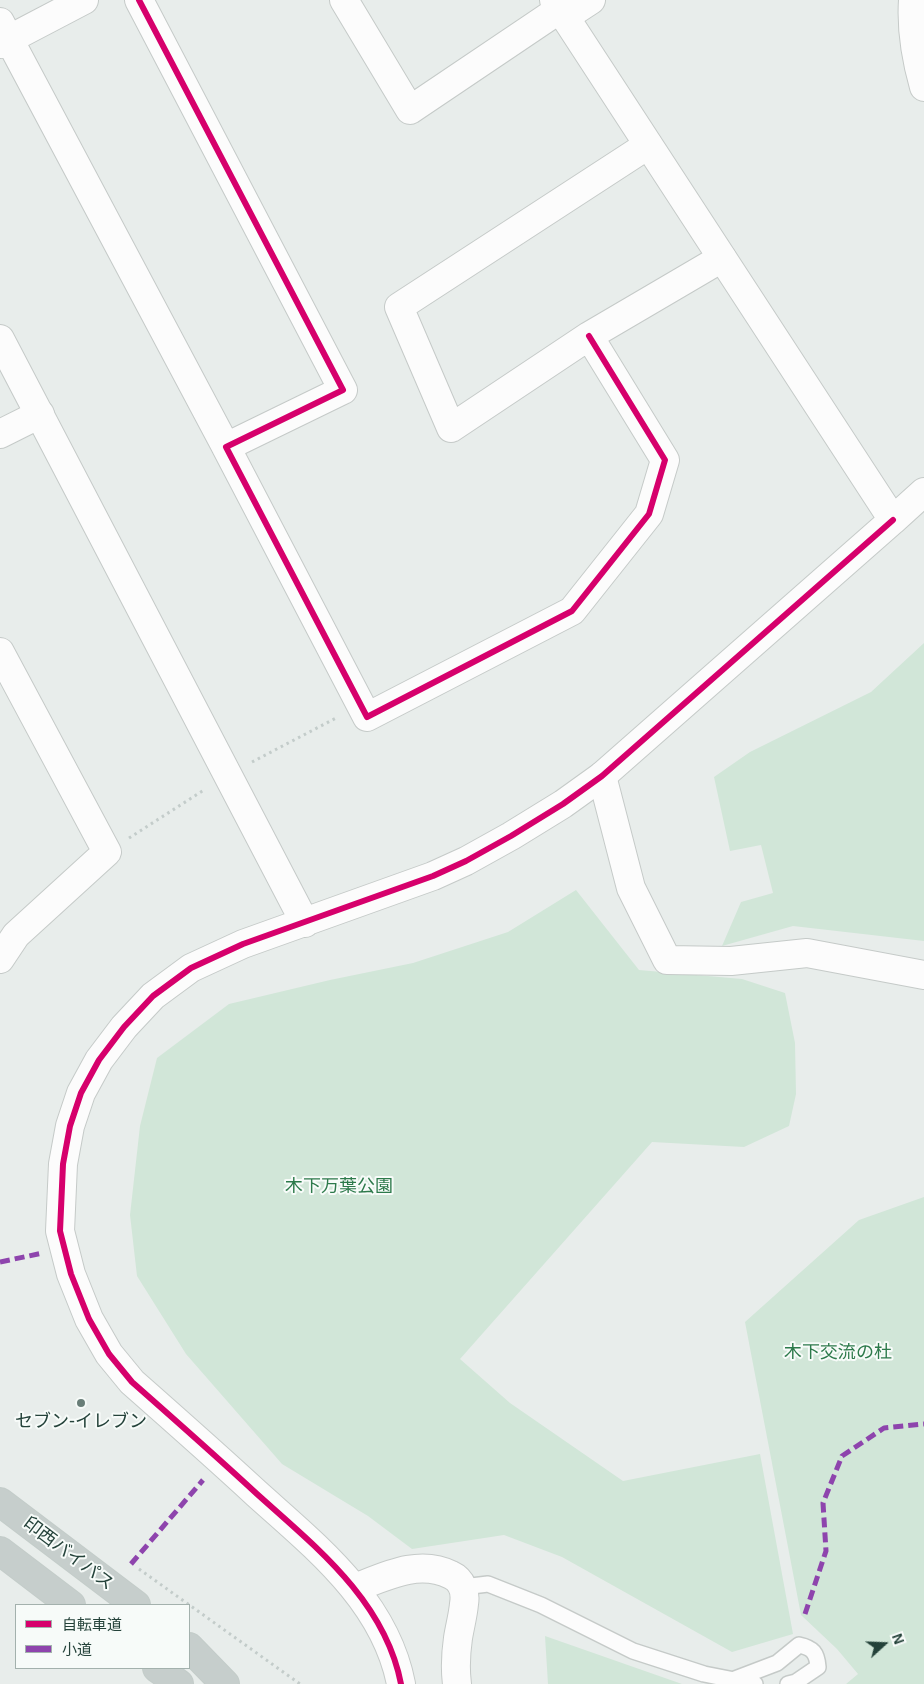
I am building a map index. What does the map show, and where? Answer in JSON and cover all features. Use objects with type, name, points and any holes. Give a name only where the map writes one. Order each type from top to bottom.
[{"type":"highway","name":"印西バイパス","points":[[0,1502],[135,1604]]},
{"type":"highway","points":[[0,1551],[71,1604]]},
{"type":"highway","points":[[190,1648],[224,1684]]},
{"type":"highway","points":[[157,1669],[179,1684]]},
{"type":"street","points":[[84,0],[3,35],[226,447],[367,717],[572,611],[649,514],[665,460],[589,336]]},
{"type":"street","points":[[139,0],[343,390],[226,447]]},
{"type":"street","points":[[344,0],[410,110],[559,8],[591,0]]},
{"type":"street","points":[[913,0],[913,31],[923,83]]},
{"type":"street","points":[[559,8],[893,520]]},
{"type":"street","points":[[648,145],[399,306],[451,428],[589,336],[722,258]]},
{"type":"street","points":[[0,338],[305,923]]},
{"type":"street","points":[[0,434],[40,414]]},
{"type":"street","points":[[401,1684],[391,1649],[377,1620],[355,1588],[310,1542],[132,1382],[109,1354],[89,1319],[71,1274],[60,1231],[63,1164],[70,1126],[81,1092],[98,1060],[124,1027],[153,996],[191,968],[243,944],[433,876],[466,861],[564,804],[602,776],[924,492]]},
{"type":"street","points":[[0,652],[107,852],[3,945]]},
{"type":"street","points":[[602,776],[631,888],[667,960],[731,961],[807,953],[924,976]]},
{"type":"street","points":[[355,1588],[401,1571],[420,1568],[444,1572],[458,1578],[463,1587],[465,1602],[458,1639],[457,1684]]},
{"type":"lane","points":[[463,1587],[488,1584],[541,1605],[633,1651],[704,1674],[755,1684]]},
{"type":"lane","points":[[735,1679],[777,1663],[799,1645],[810,1648],[817,1656],[818,1667],[796,1682],[788,1684]]},
{"type":"path","points":[[131,1564],[187,1604]]},
{"type":"path","points":[[190,1606],[300,1684]]},
{"type":"green space","points":[[924,643],[924,941],[793,926],[722,946],[741,902],[773,893],[761,845],[730,851],[714,777],[750,752],[871,692]]},
{"type":"green space","name":"木下万葉公園","points":[[576,890],[639,970],[742,979],[785,993],[795,1043],[796,1094],[789,1126],[744,1147],[652,1142],[460,1359],[510,1403],[623,1481],[760,1454],[793,1634],[732,1652],[562,1557],[504,1535],[412,1549],[368,1516],[282,1464],[186,1354],[137,1276],[130,1215],[140,1126],[157,1058],[229,1004],[413,963],[508,932]]},
{"type":"green space","name":"木下交流の杜","points":[[924,1197],[924,1684],[846,1684],[858,1674],[837,1649],[801,1615],[745,1322],[859,1220]]},
{"type":"green space","points":[[545,1636],[682,1684],[548,1684]]},
{"type":"marked path","points":[[0,1262],[43,1253]]},
{"type":"marked path","points":[[805,1614],[826,1551],[823,1503],[842,1456],[884,1428],[924,1424]]},
{"type":"marked path","points":[[131,1564],[203,1480]]},
{"type":"cycle path","points":[[139,0],[343,390],[226,447],[367,717],[572,611],[649,514],[665,460],[589,336]]},
{"type":"cycle path","points":[[401,1684],[393,1654],[380,1627],[364,1601],[345,1578],[302,1534],[132,1382],[109,1354],[89,1319],[71,1274],[60,1231],[63,1164],[70,1126],[81,1093],[99,1060],[124,1027],[153,996],[191,968],[243,944],[433,876],[466,861],[563,804],[602,776],[893,520]]},
{"type":"place","name":"セブン-イレブン","points":[[81,1403]]}]
